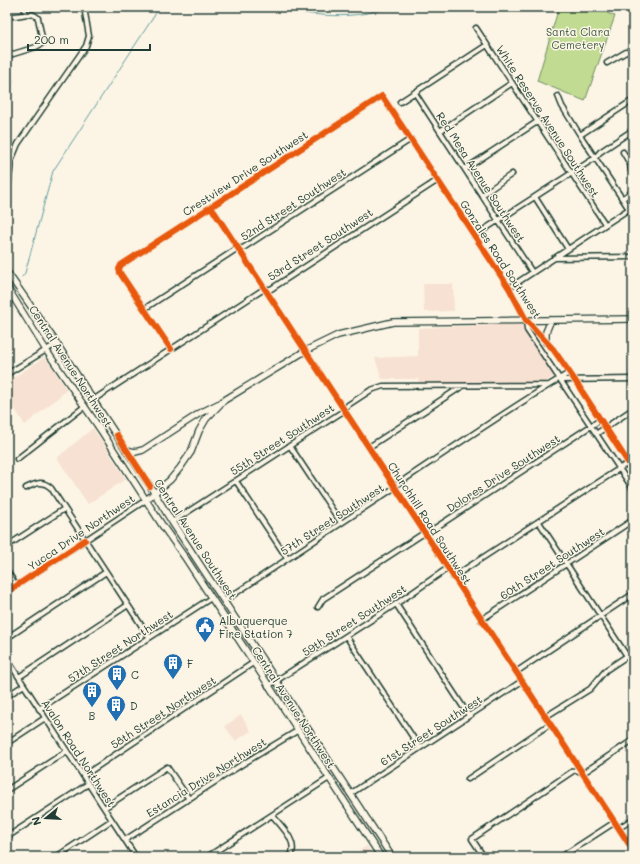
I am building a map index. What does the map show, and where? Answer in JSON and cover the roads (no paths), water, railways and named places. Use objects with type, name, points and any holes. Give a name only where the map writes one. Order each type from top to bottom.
[{"type":"main road","name":"Central Avenue Southwest","points":[[7,272],[126,450],[392,857]]},
{"type":"main road","name":"Central Avenue Northwest","points":[[7,287],[46,350],[85,406],[381,857]]},
{"type":"main road","points":[[126,450],[135,452],[143,450],[200,413],[223,401],[305,351],[338,335],[393,322],[633,319]]},
{"type":"main road","points":[[546,342],[546,332],[551,320]]},
{"type":"main road","points":[[146,500],[170,480],[180,468],[191,452],[206,418],[223,401]]},
{"type":"street","points":[[24,7],[26,14]]},
{"type":"street","points":[[7,200],[11,162],[14,152],[86,46],[89,36],[84,7]]},
{"type":"street","points":[[7,15],[12,17],[31,13],[38,18],[43,38],[43,43],[40,45],[7,57]]},
{"type":"street","name":"White Reserve Avenue Southwest","points":[[476,28],[605,224]]},
{"type":"street","points":[[400,102],[487,45]]},
{"type":"street","points":[[607,63],[626,52],[633,52]]},
{"type":"street","points":[[7,67],[10,81],[7,86]]},
{"type":"street","points":[[440,131],[512,83]]},
{"type":"street","name":"Red Mesa Avenue Southwest","points":[[415,93],[532,272]]},
{"type":"street","name":"Gonzales Road Southwest","points":[[382,96],[508,288],[526,320],[546,342],[570,373],[633,470]]},
{"type":"street","name":"Crestview Drive Southwest","points":[[144,309],[120,273],[119,269],[121,265],[382,96]]},
{"type":"street","points":[[558,96],[562,106],[580,135],[633,214]]},
{"type":"street","points":[[580,135],[633,100]]},
{"type":"street","points":[[465,169],[537,122]]},
{"type":"street","points":[[474,236],[595,158],[600,152],[633,130]]},
{"type":"street","name":"52nd Street Southwest","points":[[144,309],[238,248],[243,248],[411,139]]},
{"type":"street","points":[[623,152],[630,164],[633,176]]},
{"type":"street","points":[[482,195],[512,174]]},
{"type":"street","name":"53rd Street Southwest","points":[[93,400],[264,289],[271,289],[438,180]]},
{"type":"street","points":[[622,198],[633,191]]},
{"type":"street","points":[[534,197],[568,249]]},
{"type":"street","name":"Churchhill Road Southwest","points":[[211,207],[633,850]]},
{"type":"street","points":[[508,288],[629,209]]},
{"type":"street","points":[[554,258],[633,257]]},
{"type":"street","points":[[144,309],[171,349]]},
{"type":"street","name":"Gonzales Road Southwest","points":[[526,320],[527,330],[633,489]]},
{"type":"street","points":[[7,374],[56,344]]},
{"type":"street","name":"57th Street Southwest","points":[[224,601],[395,486],[549,385],[570,373]]},
{"type":"street","points":[[561,379],[633,379]]},
{"type":"street","name":"55th Street Southwest","points":[[172,522],[345,410],[348,405],[377,387],[549,385]]},
{"type":"street","points":[[369,447],[462,386]]},
{"type":"street","points":[[17,459],[85,406]]},
{"type":"street","points":[[596,434],[633,409]]},
{"type":"street","name":"Dolores Drive Southwest","points":[[318,607],[323,599],[329,595],[421,535],[426,534],[600,420]]},
{"type":"street","points":[[290,446],[341,523]]},
{"type":"street","points":[[453,577],[628,463]]},
{"type":"street","points":[[236,481],[287,558]]},
{"type":"street","points":[[26,488],[37,482],[46,484],[51,488],[149,637]]},
{"type":"street","name":"Yucca Drive Northwest","points":[[7,592],[146,500]]},
{"type":"street","points":[[7,546],[64,509]]},
{"type":"street","name":"60th Street Southwest","points":[[481,620],[633,520]]},
{"type":"street","points":[[539,522],[627,656]]},
{"type":"street","name":"59th Street Southwest","points":[[268,686],[396,604],[448,568]]},
{"type":"street","points":[[7,571],[16,586]]},
{"type":"street","points":[[7,638],[106,572]]},
{"type":"street","points":[[516,672],[633,594]]},
{"type":"street","name":"57th Street Northwest","points":[[40,709],[211,598]]},
{"type":"street","points":[[396,604],[469,716]]},
{"type":"street","points":[[19,677],[128,605]]},
{"type":"street","points":[[346,636],[420,748]]},
{"type":"street","points":[[545,717],[590,689],[606,670],[633,652]]},
{"type":"street","name":"Avalon Road Northwest","points":[[7,659],[136,857]]},
{"type":"street","name":"58th Street Northwest","points":[[83,776],[253,663]]},
{"type":"street","name":"61st Street Southwest","points":[[350,794],[522,681]]},
{"type":"street","points":[[7,696],[24,685]]},
{"type":"street","points":[[7,743],[45,718]]},
{"type":"street","points":[[468,779],[550,724]]},
{"type":"street","name":"Estancia Drive Northwest","points":[[125,840],[189,798],[297,731]]},
{"type":"street","points":[[484,857],[472,839],[573,771],[576,770],[583,773],[633,740]]},
{"type":"street","points":[[7,790],[67,751]]},
{"type":"street","points":[[104,808],[167,766],[189,798]]},
{"type":"street","points":[[207,857],[328,778]]},
{"type":"street","points":[[7,837],[88,784]]},
{"type":"street","points":[[272,815],[293,844],[294,852],[290,857]]},
{"type":"street","points":[[619,828],[633,819]]},
{"type":"street","points":[[56,857],[112,820]]},
{"type":"street","points":[[561,857],[615,822]]},
{"type":"waterway","points":[[22,277],[25,273],[53,171],[160,7]]},
{"type":"waterway","points":[[277,7],[305,13],[334,16],[362,14],[390,7]]},
{"type":"place","name":"Albuquerque Fire Station 7","points":[[205,643]]},
{"type":"place","name":"F","points":[[173,680]]},
{"type":"place","name":"C","points":[[117,691]]},
{"type":"place","name":"B","points":[[92,708]]},
{"type":"place","name":"D","points":[[116,722]]},
{"type":"park label","name":"Santa Clara Cemetery","points":[[578,37]]}]
